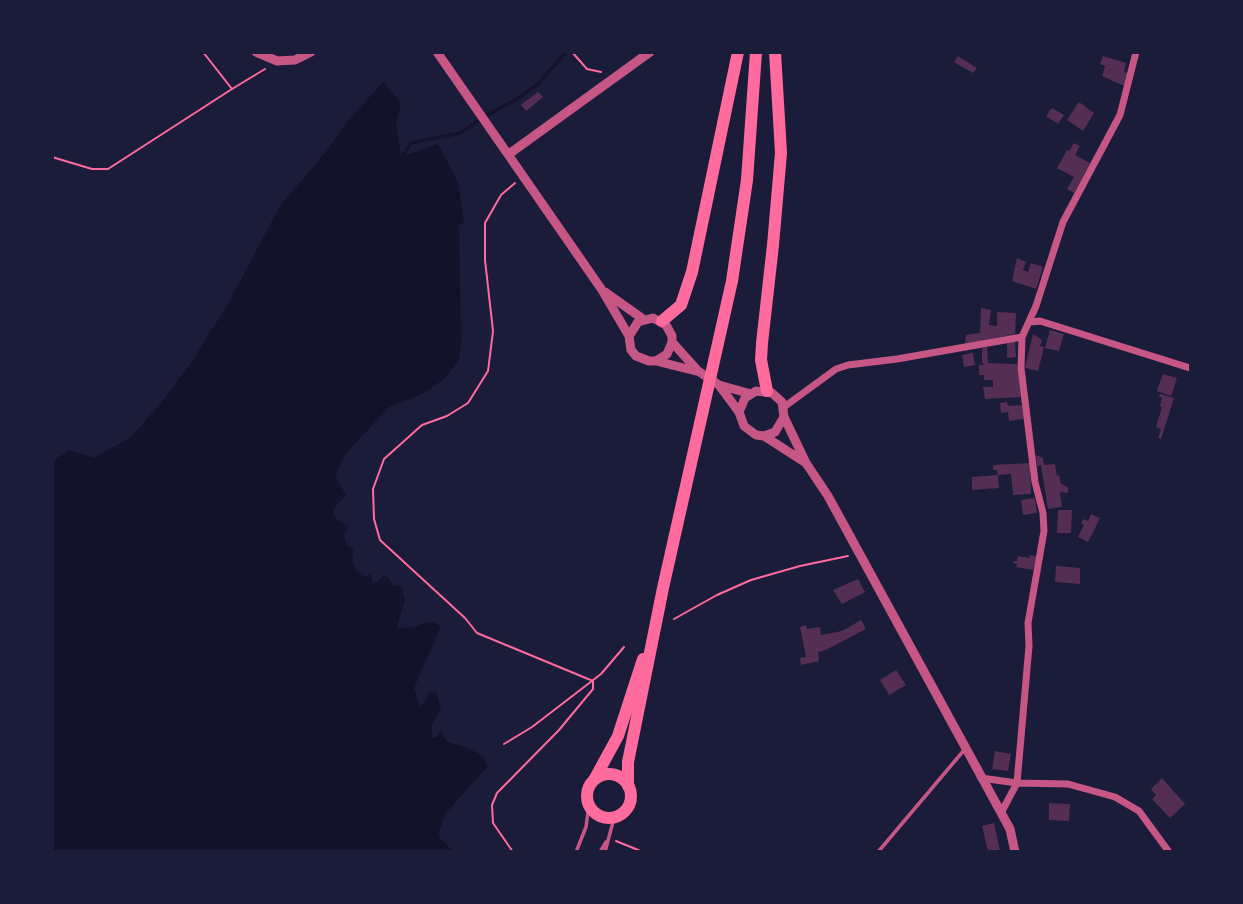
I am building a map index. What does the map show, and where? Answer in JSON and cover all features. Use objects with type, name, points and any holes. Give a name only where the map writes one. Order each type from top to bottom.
[{"type":"main road","points":[[662,321],[681,305],[692,272],[738,52]]},
{"type":"main road","points":[[663,588],[618,736],[588,792],[589,805],[599,816],[614,818],[622,814],[628,807],[631,794],[628,786],[628,762],[663,588],[732,281],[751,145],[757,52]]},
{"type":"main road","points":[[767,391],[761,360],[781,153],[775,52]]},
{"type":"main road","points":[[594,780],[612,775],[619,777],[628,786]]},
{"type":"street","points":[[257,52],[270,59],[295,60],[311,52]]},
{"type":"street","points":[[437,52],[602,290],[629,336]]},
{"type":"street","points":[[509,154],[650,52]]},
{"type":"street","points":[[1001,813],[1017,783],[1029,646],[1028,623],[1044,521],[1033,468],[1021,368],[1022,337],[1030,322],[1063,222],[1120,115],[1136,52]]},
{"type":"street","points":[[602,290],[643,319]]},
{"type":"street","points":[[698,372],[672,342],[670,330],[662,321],[643,319],[634,326],[629,343],[636,355],[649,361],[698,372],[719,385],[751,394]]},
{"type":"street","points":[[1030,322],[1040,321],[1191,368]]},
{"type":"street","points":[[784,407],[836,369],[848,365],[1022,337]]},
{"type":"street","points":[[656,361],[667,354],[672,342]]},
{"type":"street","points":[[719,385],[739,412],[744,426],[806,463]]},
{"type":"street","points":[[739,412],[745,398],[751,394],[767,391],[779,398],[784,407],[784,418],[806,463],[828,496],[1010,829],[1015,852]]},
{"type":"street","points":[[764,436],[775,432],[784,418]]},
{"type":"street","points":[[981,778],[1017,783],[1068,783],[1115,797],[1139,811],[1170,852]]},
{"type":"lane","points":[[878,852],[965,749]]},
{"type":"lane","points":[[578,852],[589,805]]},
{"type":"lane","points":[[605,852],[614,818]]},
{"type":"lane","points":[[600,852],[608,839]]},
{"type":"path","points":[[203,52],[232,89]]},
{"type":"path","points":[[572,52],[587,69],[617,75]]},
{"type":"path","points":[[52,157],[92,169],[108,169],[266,68],[270,59]]},
{"type":"path","points":[[523,175],[501,195],[485,223],[485,260],[493,331],[488,371],[468,402],[447,416],[422,425],[384,459],[373,489],[373,519],[380,540],[465,618],[477,633],[593,681]]},
{"type":"path","points":[[674,619],[751,580],[800,566],[859,554]]},
{"type":"path","points":[[504,744],[532,727],[593,681],[624,647]]},
{"type":"path","points":[[513,852],[493,822],[492,805],[497,793],[559,730],[593,689],[593,681]]},
{"type":"path","points":[[608,839],[643,852]]},
{"type":"shaded area","points":[[383,82],[401,103],[396,123],[401,157],[438,144],[458,182],[464,223],[459,225],[461,343],[459,360],[444,379],[422,394],[389,407],[346,453],[335,476],[346,495],[334,508],[334,517],[348,527],[344,536],[347,546],[353,549],[353,563],[357,572],[365,577],[371,574],[373,583],[383,576],[389,578],[393,586],[401,586],[405,600],[396,629],[428,622],[441,626],[414,688],[420,707],[429,692],[436,692],[441,709],[432,725],[432,737],[436,738],[442,729],[442,735],[447,742],[466,747],[483,756],[487,767],[445,814],[438,836],[453,851],[53,851],[53,461],[69,450],[94,458],[131,437],[161,403],[193,360],[228,304],[280,206],[325,153],[347,122]]},
{"type":"building","points":[[958,56],[977,68],[973,73],[954,62]]},
{"type":"building","points":[[1103,56],[1126,63],[1124,72],[1128,73],[1124,86],[1102,76],[1105,66],[1100,64]]},
{"type":"building","points":[[538,92],[543,97],[526,111],[521,105]]},
{"type":"building","points":[[1079,102],[1094,113],[1083,131],[1067,120]]},
{"type":"building","points":[[1052,108],[1064,115],[1058,124],[1046,116]]},
{"type":"building","points":[[1074,143],[1080,146],[1075,155],[1090,163],[1074,193],[1067,189],[1074,177],[1057,168]]},
{"type":"building","points":[[1017,258],[1026,262],[1023,270],[1028,272],[1031,263],[1043,267],[1036,289],[1012,281]]},
{"type":"building","points":[[981,308],[991,310],[989,325],[997,326],[997,312],[1016,313],[1015,334],[965,344],[966,335],[980,333]]},
{"type":"building","points":[[1050,330],[1064,334],[1059,351],[1045,348]]},
{"type":"building","points":[[1033,334],[1042,340],[1040,346],[1044,347],[1038,371],[1025,368]]},
{"type":"building","points":[[1015,342],[1016,357],[1007,358],[1007,343]]},
{"type":"building","points":[[987,347],[988,363],[1017,364],[1021,397],[985,399],[983,387],[993,387],[993,380],[984,380],[984,375],[979,375],[979,365],[984,365],[982,348]]},
{"type":"building","points":[[973,353],[975,365],[964,367],[962,355]]},
{"type":"building","points":[[1163,374],[1177,378],[1171,396],[1157,391]]},
{"type":"building","points":[[1160,394],[1174,398],[1161,439],[1158,438],[1161,429],[1156,427],[1162,407]]},
{"type":"building","points":[[1007,402],[1008,406],[1022,405],[1024,419],[1009,421],[1008,412],[1001,413],[1000,403]]},
{"type":"building","points":[[1036,455],[1043,458],[1044,465],[1055,464],[1061,484],[1068,487],[1068,493],[1060,492],[1062,507],[1048,509],[1041,465],[1037,466]]},
{"type":"building","points":[[1030,463],[1031,494],[1013,495],[1011,474],[998,475],[997,470],[993,470],[993,465]]},
{"type":"building","points":[[998,475],[999,488],[972,490],[972,477]]},
{"type":"building","points":[[1035,498],[1037,513],[1023,515],[1021,500]]},
{"type":"building","points":[[1058,510],[1072,510],[1071,533],[1057,533]]},
{"type":"building","points":[[1091,514],[1100,518],[1088,542],[1078,537],[1084,525],[1081,523],[1084,519],[1088,521]]},
{"type":"building","points":[[1030,555],[1036,556],[1033,570],[1016,567],[1017,564],[1013,563],[1018,556],[1029,558]]},
{"type":"building","points":[[1056,566],[1080,568],[1080,584],[1055,582]]},
{"type":"building","points":[[858,579],[865,592],[842,604],[833,590]]},
{"type":"building","points":[[861,620],[866,629],[818,652],[819,661],[801,665],[800,658],[806,657],[800,627],[820,627],[821,635],[842,631]]},
{"type":"building","points":[[896,670],[906,685],[889,695],[880,680]]},
{"type":"building","points":[[995,751],[1011,754],[1008,771],[992,769]]},
{"type":"building","points":[[1162,778],[1185,804],[1170,818],[1152,799],[1156,795],[1151,789]]},
{"type":"building","points":[[1049,803],[1070,804],[1069,821],[1049,820]]},
{"type":"building","points":[[994,823],[1000,851],[988,851],[982,826]]},
{"type":"waterway","points":[[487,115],[538,84],[566,52]]},
{"type":"waterway","points":[[401,158],[411,143],[460,133],[478,121]]}]
